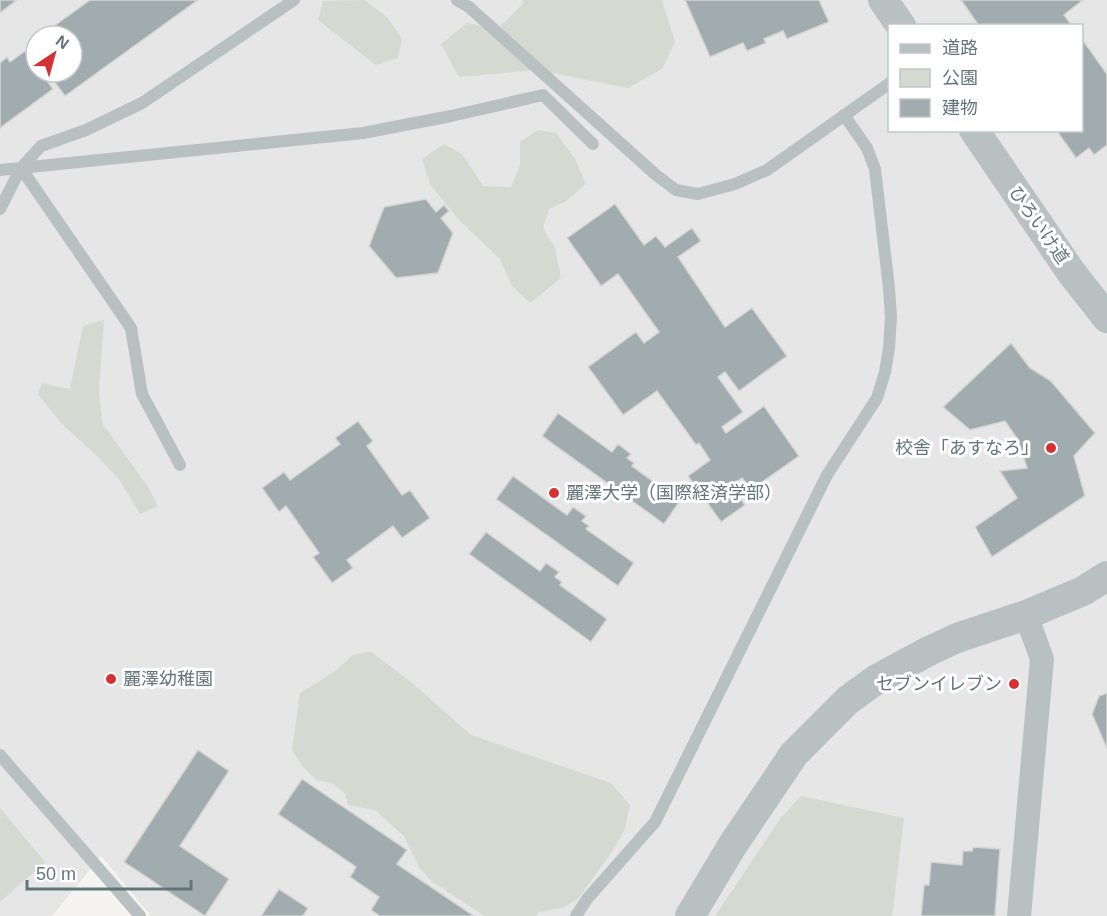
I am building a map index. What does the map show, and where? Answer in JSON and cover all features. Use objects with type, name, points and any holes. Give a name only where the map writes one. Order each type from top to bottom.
[{"type":"street","points":[[884,0],[900,24]]},
{"type":"street","name":"ひろいけ道","points":[[975,132],[1071,272],[1107,318]]},
{"type":"street","points":[[690,916],[732,846],[794,754],[848,700],[877,679],[957,638],[1026,615],[1083,591],[1107,576]]},
{"type":"street","points":[[1019,916],[1042,659],[1026,615]]},
{"type":"lane","points":[[0,208],[21,168],[41,146],[86,130],[142,103],[294,0]]},
{"type":"lane","points":[[457,0],[469,7],[656,175],[676,190],[698,194],[735,184],[767,170],[888,84]]},
{"type":"lane","points":[[0,171],[363,133],[543,95],[593,144]]},
{"type":"lane","points":[[576,916],[587,899],[655,822],[827,475],[877,398],[889,348],[891,316],[889,288],[875,169],[867,148],[844,115]]},
{"type":"lane","points":[[21,168],[131,328],[142,394],[180,465]]},
{"type":"lane","points":[[0,755],[140,916]]},
{"type":"shaded area","name":"麗澤大学（国際経済学部）","points":[[0,0],[1107,0],[1107,916],[151,916],[101,856],[52,916],[0,916]]},
{"type":"green space","points":[[364,0],[387,17],[402,39],[398,58],[376,65],[318,20],[323,1]]},
{"type":"green space","points":[[522,0],[662,0],[675,42],[662,69],[628,88],[537,70],[459,77],[441,44],[467,23],[497,29],[523,4]]},
{"type":"green space","points":[[538,130],[556,133],[575,159],[586,184],[565,202],[549,209],[543,228],[555,248],[561,278],[530,303],[512,286],[500,259],[457,218],[430,184],[422,159],[444,144],[462,154],[483,186],[511,187],[520,165],[520,142]]},
{"type":"green space","points":[[104,320],[99,388],[102,423],[148,487],[158,506],[140,514],[119,479],[61,423],[38,394],[42,383],[70,389],[83,326]]},
{"type":"green space","points":[[370,651],[411,682],[471,735],[611,783],[630,805],[625,829],[578,899],[562,908],[539,912],[536,916],[485,916],[431,881],[419,867],[404,836],[375,810],[348,805],[345,793],[332,783],[317,780],[303,767],[292,750],[300,693],[334,672],[353,655]]},
{"type":"green space","points":[[801,796],[904,818],[892,916],[715,916],[780,819]]},
{"type":"green space","points":[[0,808],[45,862],[0,902]]},
{"type":"building","points":[[0,0],[17,0],[0,13]]},
{"type":"building","points":[[90,0],[198,0],[84,82],[84,24],[57,24]]},
{"type":"building","points":[[685,0],[819,0],[829,22],[787,39],[783,31],[764,39],[766,43],[747,51],[743,43],[710,57]]},
{"type":"building","points":[[961,0],[1083,0],[1064,15],[1071,24],[978,24]]},
{"type":"building","points":[[1083,40],[1107,74],[1107,145],[1094,155],[1089,148],[1076,158],[1057,132],[1083,132]]},
{"type":"building","points":[[24,52],[24,84],[49,84],[53,89],[0,128],[0,63],[7,57],[10,62]]},
{"type":"building","points":[[56,84],[82,84],[65,96]]},
{"type":"building","points":[[426,199],[436,212],[444,205],[449,211],[441,218],[453,233],[438,273],[396,278],[369,246],[384,207]]},
{"type":"building","points":[[615,204],[644,245],[656,236],[665,247],[692,228],[701,241],[678,257],[725,327],[752,308],[787,356],[739,391],[725,372],[718,377],[743,412],[722,427],[726,433],[764,406],[799,456],[751,490],[742,478],[731,486],[745,505],[721,522],[688,476],[710,460],[699,443],[696,445],[657,391],[623,415],[588,367],[636,332],[644,343],[659,332],[618,274],[601,286],[567,238]]},
{"type":"building","name":"校舎「あすなろ」","points":[[1011,343],[1030,368],[1051,381],[1095,433],[1074,456],[1085,496],[992,557],[975,527],[1017,498],[1000,471],[1027,468],[1018,440],[1005,421],[970,430],[943,407]]},
{"type":"building","points":[[558,413],[612,452],[618,444],[631,454],[627,458],[634,463],[632,466],[680,501],[664,524],[542,436]]},
{"type":"building","points":[[358,421],[373,441],[367,446],[402,495],[410,490],[430,518],[402,538],[393,526],[347,560],[353,568],[332,583],[313,557],[319,553],[286,506],[279,512],[262,488],[284,472],[290,480],[340,444],[335,438]]},
{"type":"building","points":[[513,476],[567,515],[573,507],[586,516],[582,521],[589,526],[586,529],[634,563],[618,586],[496,499]]},
{"type":"building","points":[[486,532],[540,571],[546,563],[559,572],[555,577],[562,582],[560,585],[607,619],[591,642],[469,554]]},
{"type":"building","points":[[1107,693],[1107,749],[1092,714],[1099,696]]},
{"type":"building","points":[[198,750],[229,771],[180,846],[229,879],[205,916],[124,862]]},
{"type":"building","points":[[302,779],[407,850],[397,864],[474,916],[380,916],[371,910],[379,897],[350,877],[356,867],[278,814]]},
{"type":"building","points":[[973,847],[1000,849],[995,916],[921,916],[924,885],[929,885],[931,862],[962,865],[963,851],[972,851]]},
{"type":"building","points":[[279,889],[308,908],[303,916],[261,916]]},
{"type":"place","name":"校舎「あすなろ」","points":[[1051,448]]},
{"type":"place","name":"麗澤大学（国際経済学部）","points":[[554,493]]},
{"type":"place","name":"麗澤幼稚園","points":[[111,679]]},
{"type":"place","name":"セブンイレブン","points":[[1014,684]]}]
